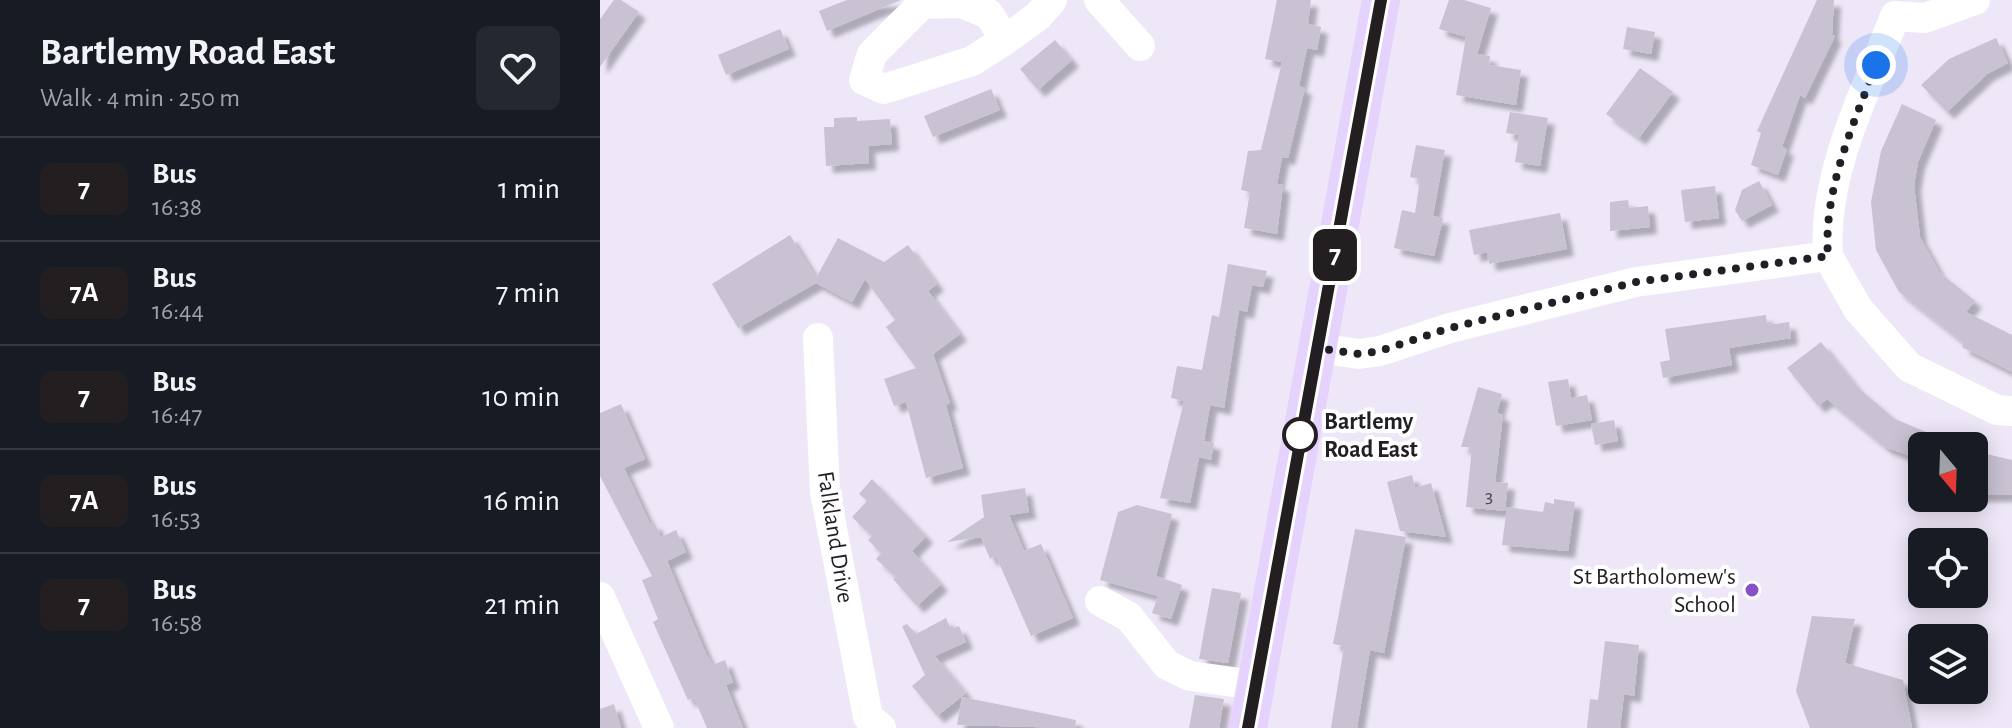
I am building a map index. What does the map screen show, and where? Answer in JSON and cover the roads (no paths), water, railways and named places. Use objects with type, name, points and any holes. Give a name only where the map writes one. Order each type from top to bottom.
[{"type":"main road","points":[[1248,728],[1381,0]]},
{"type":"street","points":[[1005,40],[989,14],[961,3],[920,2],[872,54],[864,80],[884,89],[972,61],[1005,40],[1038,16],[1052,0]]},
{"type":"street","points":[[1099,0],[1140,46]]},
{"type":"street","points":[[1975,0],[1925,18],[1896,8],[1836,181],[1826,228],[1828,256],[1858,309],[1909,367],[1997,410],[2012,411]]},
{"type":"street","points":[[1317,348],[1359,354],[1380,351],[1450,328],[1636,282],[1828,256]]},
{"type":"street","name":"Falkland Drive","points":[[818,338],[825,492],[868,717],[881,728]]},
{"type":"street","points":[[600,597],[613,661],[659,728]]},
{"type":"street","points":[[1100,601],[1129,617],[1167,665],[1190,676],[1255,685]]},
{"type":"place","name":"Bartlemy Road East","points":[[1300,435]]},
{"type":"place","name":"St Bartholomew's School","points":[[1752,590]]}]
